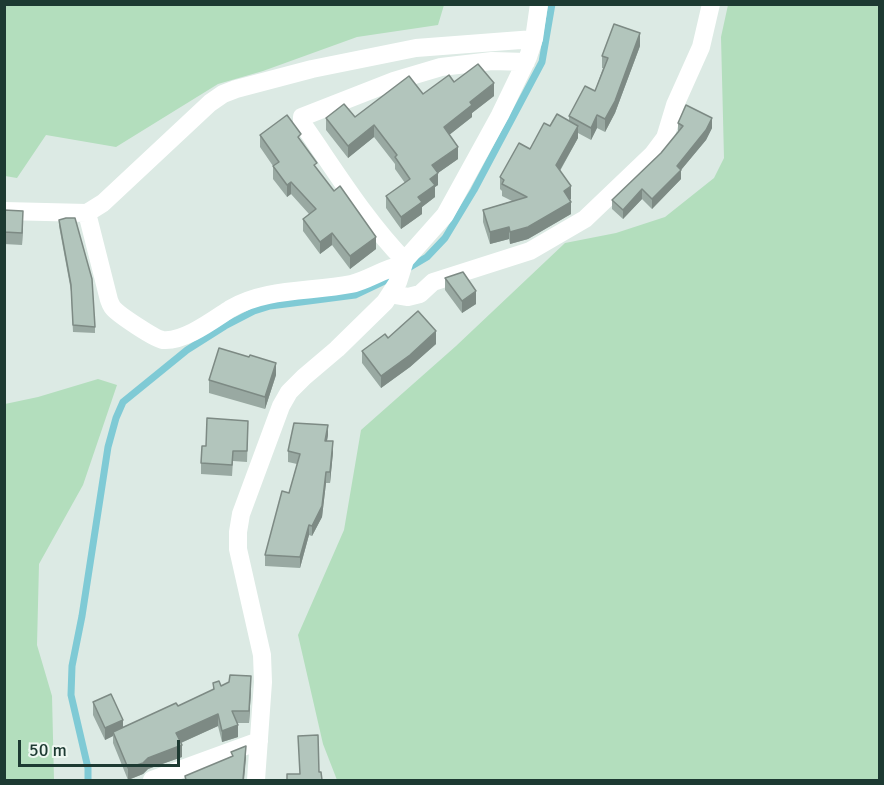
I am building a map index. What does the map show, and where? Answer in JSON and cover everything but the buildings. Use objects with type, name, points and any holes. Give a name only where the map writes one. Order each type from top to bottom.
[{"type":"street","points":[[256,780],[263,682],[262,655],[238,549],[241,514],[281,405],[289,392],[337,350],[385,302],[398,282],[404,263],[445,215],[500,115],[526,62],[534,39],[539,4]]},
{"type":"street","points":[[390,294],[408,297],[420,294],[434,282],[530,251],[585,219],[653,154],[664,138],[700,46],[711,4]]},
{"type":"street","points":[[4,211],[87,213],[103,203],[210,103],[236,89],[304,71],[416,48],[534,39]]},
{"type":"street","points":[[404,263],[302,123],[302,117],[394,81],[441,67],[492,61],[526,62]]},
{"type":"street","points":[[87,213],[112,308],[151,336],[162,340],[190,333],[247,300],[351,284],[366,280],[404,263]]},
{"type":"street","points":[[152,780],[259,741]]},
{"type":"green space","points":[[5,4],[444,5],[438,25],[357,37],[263,71],[218,84],[116,147],[46,135],[17,178],[5,176]]},
{"type":"green space","points":[[728,5],[879,5],[879,780],[337,780],[323,744],[298,635],[344,530],[361,430],[456,346],[565,243],[616,233],[665,217],[714,178],[724,158],[721,37]]},
{"type":"green space","points":[[98,379],[117,385],[83,485],[39,564],[37,645],[52,696],[54,780],[5,780],[5,404],[38,397]]},
{"type":"waterway","points":[[405,270],[427,257],[445,238],[474,190],[542,62],[552,4]]},
{"type":"waterway","points":[[88,780],[88,768],[71,695],[72,666],[108,447],[123,402],[187,350],[254,311],[270,306],[355,295],[395,276]]}]
